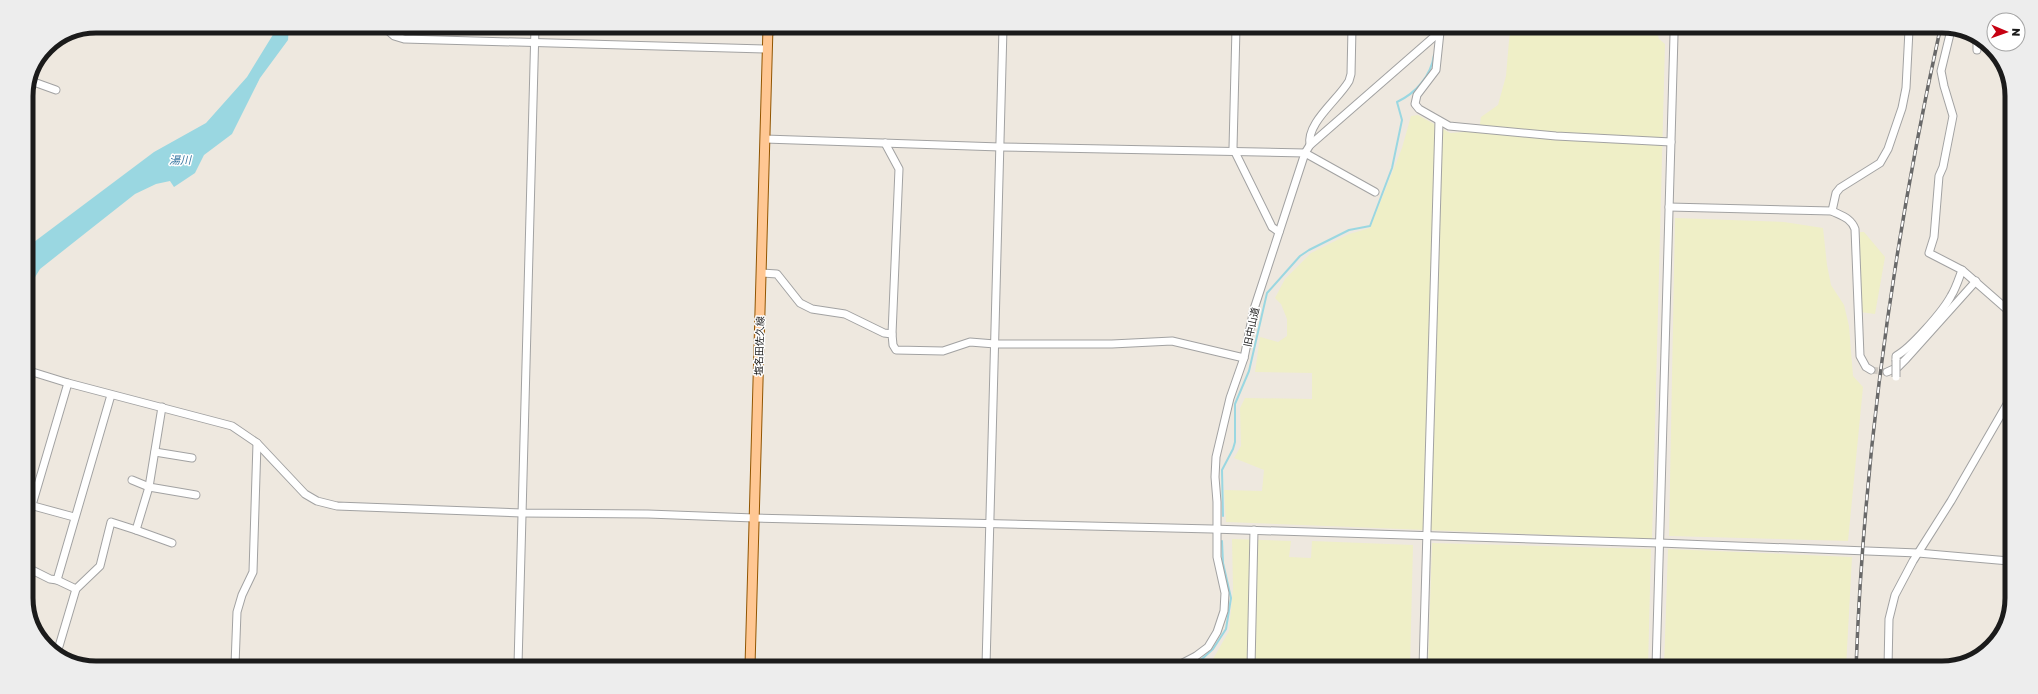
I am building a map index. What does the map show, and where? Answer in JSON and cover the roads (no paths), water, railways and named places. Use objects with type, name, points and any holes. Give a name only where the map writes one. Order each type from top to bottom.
[{"type":"main road","name":"塩名田佐久線","points":[[750,661],[768,33]]},
{"type":"street","points":[[395,33],[404,39],[534,44],[767,49]]},
{"type":"street","points":[[518,661],[535,33]]},
{"type":"street","points":[[986,661],[1003,33]]},
{"type":"street","points":[[1236,33],[1235,153],[1272,227],[1279,232]]},
{"type":"street","points":[[1310,145],[1309,140],[1313,127],[1348,81],[1351,74],[1352,33]]},
{"type":"street","name":"旧中山道","points":[[1186,661],[1196,656],[1208,647],[1222,622],[1225,593],[1217,558],[1216,457],[1230,398],[1244,358],[1254,309],[1305,153],[1310,145],[1438,33]]},
{"type":"street","points":[[1441,33],[1436,70],[1417,95],[1415,104],[1418,109],[1439,122],[1449,126],[1556,136],[1671,142]]},
{"type":"street","points":[[1832,211],[1836,193],[1840,188],[1880,163],[1888,149],[1895,130],[1906,88],[1909,33]]},
{"type":"street","points":[[1950,34],[1941,71],[1953,116],[1943,167],[1939,176],[1934,237],[1929,253],[1962,270],[2005,307]]},
{"type":"street","points":[[1656,661],[1674,35]]},
{"type":"street","points":[[1977,44],[1977,50]]},
{"type":"street","points":[[35,82],[56,90]]},
{"type":"street","points":[[1423,661],[1439,122]]},
{"type":"street","points":[[765,140],[1235,153],[1305,153],[1375,192]]},
{"type":"street","points":[[885,143],[899,169],[892,334],[894,348],[900,350],[943,351],[970,342],[995,344],[1112,344],[1172,341],[1244,358]]},
{"type":"street","points":[[1669,207],[1832,211],[1848,218],[1853,222],[1855,229],[1859,346],[1862,362],[1871,370]]},
{"type":"street","points":[[1896,379],[1896,356],[1910,346],[1944,307],[1951,296],[1962,270]]},
{"type":"street","points":[[761,273],[777,274],[781,277],[789,291],[800,302],[812,309],[845,314],[884,334],[892,334]]},
{"type":"street","points":[[1887,372],[1898,367],[1906,359],[1976,281]]},
{"type":"street","points":[[33,374],[227,424],[242,431],[257,443],[302,492],[311,498],[325,503],[353,507],[522,513],[648,514],[754,518],[1254,530],[1659,543],[1918,553],[2005,561]]},
{"type":"street","points":[[33,492],[68,383]]},
{"type":"street","points":[[57,580],[74,517],[111,395]]},
{"type":"street","points":[[136,530],[149,487],[156,452],[162,407]]},
{"type":"street","points":[[1888,661],[1889,619],[1892,602],[1918,553],[1951,501],[2005,408]]},
{"type":"street","points":[[235,661],[237,612],[242,595],[253,572],[257,443]]},
{"type":"street","points":[[156,452],[192,458]]},
{"type":"street","points":[[132,480],[149,487],[196,495]]},
{"type":"street","points":[[33,506],[74,517]]},
{"type":"street","points":[[58,648],[76,589],[100,566],[111,522],[172,543]]},
{"type":"street","points":[[1251,661],[1254,530]]},
{"type":"street","points":[[33,570],[76,589]]},
{"type":"water","name":"湯川","points":[[274,33],[288,33],[288,40],[260,78],[232,134],[204,155],[195,173],[174,187],[170,181],[156,184],[135,194],[40,269],[33,280],[33,243],[154,152],[206,123],[247,77]]},
{"type":"waterway","points":[[1223,516],[1222,470],[1235,442],[1235,404],[1249,371],[1267,293],[1300,256],[1309,250],[1349,230],[1370,226],[1392,168],[1402,120],[1397,102],[1410,94],[1422,83],[1430,70],[1434,55]]},
{"type":"waterway","points":[[1198,661],[1213,649],[1226,629],[1231,598],[1223,563],[1222,541]]},
{"type":"tunnel","points":[[1871,370],[1887,372]]},
{"type":"railway","points":[[1856,661],[1866,507],[1884,347],[1895,267],[1939,33]]}]
